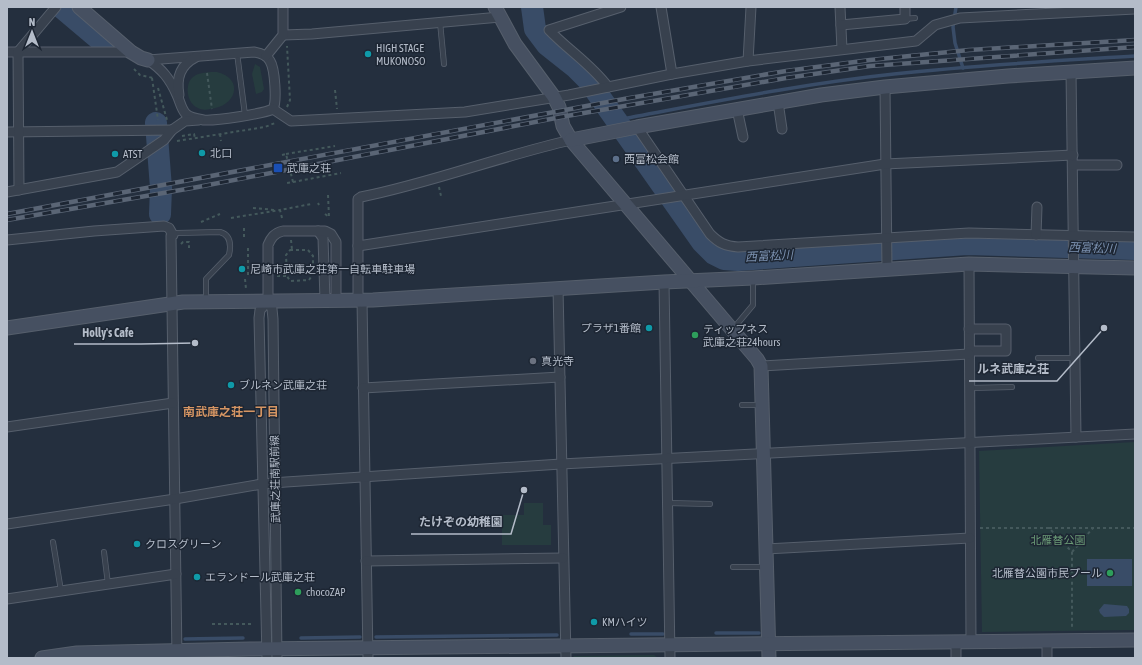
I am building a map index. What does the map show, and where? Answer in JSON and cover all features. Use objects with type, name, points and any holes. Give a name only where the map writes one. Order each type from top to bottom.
[{"type":"street","points":[[19,190],[18,52],[56,7]]},
{"type":"street","points":[[7,192],[117,172],[164,140],[171,129],[185,121],[267,112],[273,109],[276,102],[270,60],[266,56],[258,53],[148,60],[131,52],[79,7]]},
{"type":"street","points":[[283,7],[285,35]]},
{"type":"street","points":[[606,88],[582,60],[549,30],[621,7]]},
{"type":"street","points":[[661,7],[672,74]]},
{"type":"street","points":[[748,61],[751,7]]},
{"type":"street","points":[[840,7],[842,49]]},
{"type":"street","points":[[841,25],[910,19],[904,7]]},
{"type":"street","points":[[273,109],[291,121],[465,112],[606,88],[672,74],[748,61],[916,41],[935,25],[960,18],[1062,9],[1135,8]]},
{"type":"street","points":[[266,56],[285,35],[312,34],[440,22],[498,12],[515,44],[554,97],[559,107],[563,126],[571,140],[757,359],[761,366],[769,658]]},
{"type":"street","points":[[7,52],[131,52]]},
{"type":"street","points":[[179,100],[179,73],[186,63],[196,57]]},
{"type":"street","points":[[148,60],[163,71],[172,83],[181,106],[187,115],[205,120]]},
{"type":"street","points":[[368,653],[358,198],[361,196],[392,190],[512,155],[571,140],[778,102],[885,87],[1008,76],[1135,68]]},
{"type":"street","points":[[1071,72],[1076,437]]},
{"type":"street","points":[[885,87],[887,263]]},
{"type":"street","points":[[778,102],[782,129]]},
{"type":"street","points":[[737,109],[742,137]]},
{"type":"street","points":[[7,132],[155,127],[171,129]]},
{"type":"street","points":[[633,128],[679,196],[710,234],[717,241],[726,246],[886,241],[969,233],[1036,235],[1073,239],[1135,237]]},
{"type":"street","points":[[358,246],[885,164],[1073,155]]},
{"type":"street","points":[[1073,165],[1117,165]]},
{"type":"street","points":[[1036,235],[1037,207]]},
{"type":"street","points":[[7,240],[94,231],[164,226],[169,228],[173,235],[171,236],[177,655]]},
{"type":"street","points":[[268,301],[268,245],[271,238],[282,231],[318,231],[324,238],[331,300]]},
{"type":"street","points":[[7,328],[184,302],[360,300],[753,278],[887,263],[969,264],[1074,262],[1135,268]]},
{"type":"street","points":[[969,264],[971,642]]},
{"type":"street","points":[[664,282],[670,652]]},
{"type":"street","points":[[558,288],[566,653]]},
{"type":"street","name":"武庫之荘南駅前線","points":[[268,301],[272,309],[273,319],[276,483],[272,654],[262,484],[259,318],[260,310],[268,301]]},
{"type":"street","points":[[761,366],[970,352],[1006,351],[1006,329],[970,329]]},
{"type":"street","points":[[363,388],[560,378]]},
{"type":"street","points":[[7,427],[173,403]]},
{"type":"street","points":[[7,524],[175,499],[262,484],[561,464],[1135,434]]},
{"type":"street","points":[[766,549],[970,538]]},
{"type":"street","points":[[366,561],[563,558]]},
{"type":"street","points":[[7,600],[176,574]]},
{"type":"street","points":[[42,658],[77,653],[177,655],[670,652],[768,645],[1135,640]]},
{"type":"street","points":[[1047,641],[1047,658]]},
{"type":"street","points":[[956,642],[956,658]]},
{"type":"lane","points":[[440,22],[444,64]]},
{"type":"lane","points":[[237,54],[245,115]]},
{"type":"lane","points":[[173,235],[177,233],[220,232],[225,233],[230,241],[229,255],[206,279],[206,302]]},
{"type":"lane","points":[[732,330],[753,305],[753,278]]},
{"type":"lane","points":[[1038,358],[1075,358]]},
{"type":"lane","points":[[970,388],[1012,387]]},
{"type":"lane","points":[[742,405],[762,405]]},
{"type":"lane","points":[[668,503],[710,504]]},
{"type":"lane","points":[[53,542],[61,591]]},
{"type":"lane","points":[[104,552],[108,584]]},
{"type":"lane","points":[[733,567],[766,567]]},
{"type":"path","points":[[285,35],[290,100],[286,109]]},
{"type":"path","points":[[130,66],[140,75],[157,81]]},
{"type":"path","points":[[207,73],[212,109]]},
{"type":"path","points":[[152,78],[154,89],[155,127]]},
{"type":"path","points":[[154,89],[158,88],[167,120]]},
{"type":"path","points":[[335,90],[338,118]]},
{"type":"path","points":[[178,141],[265,127],[278,122]]},
{"type":"path","points":[[171,129],[194,134],[195,138]]},
{"type":"path","points":[[220,134],[221,141]]},
{"type":"path","points":[[282,155],[335,146]]},
{"type":"path","points":[[286,154],[293,182]]},
{"type":"path","points":[[287,183],[341,173]]},
{"type":"path","points":[[439,184],[441,196]]},
{"type":"path","points":[[325,214],[329,217],[328,195]]},
{"type":"path","points":[[231,218],[311,204]]},
{"type":"path","points":[[253,208],[280,210]]},
{"type":"path","points":[[280,210],[282,218]]},
{"type":"path","points":[[201,222],[220,214]]},
{"type":"path","points":[[244,226],[244,237]]},
{"type":"path","points":[[189,242],[189,248]]},
{"type":"path","points":[[248,248],[248,275]]},
{"type":"path","points":[[290,250],[308,250],[313,256],[313,274],[309,280],[290,281],[287,276],[286,255],[290,250]]},
{"type":"path","points":[[246,279],[246,292]]},
{"type":"path","points":[[970,528],[1135,528]]},
{"type":"path","points":[[1049,528],[1072,552]]},
{"type":"path","points":[[1072,630],[1072,552],[1093,528]]},
{"type":"path","points":[[212,624],[253,624]]},
{"type":"green space","points":[[255,64],[260,67],[264,89],[262,92],[256,94],[252,74]]},
{"type":"green space","points":[[217,72],[231,80],[234,86],[234,92],[226,103],[219,107],[207,110],[199,109],[194,106],[189,98],[188,84],[193,77],[198,74]]},
{"type":"green space","name":"北雁替公園","points":[[1135,442],[1135,630],[982,632],[979,451]]},
{"type":"green space","points":[[524,503],[543,503],[543,525],[551,525],[551,545],[502,545],[502,515],[524,515]]},
{"type":"green space","points":[[654,655],[658,658],[572,658],[574,656]]},
{"type":"water","name":"北雁替公園市民プール","points":[[1087,559],[1132,559],[1132,586],[1087,586]]},
{"type":"water","points":[[1104,604],[1127,606],[1129,613],[1126,616],[1104,617],[1099,610]]},
{"type":"waterway","points":[[61,7],[106,45]]},
{"type":"waterway","name":"西富松川","points":[[532,7],[535,29],[547,45],[576,68],[588,80],[702,242],[714,254],[724,259],[738,260],[967,244],[1135,249]]},
{"type":"waterway","points":[[956,7],[953,27],[955,43],[963,68]]},
{"type":"waterway","points":[[616,120],[754,94],[859,78],[984,66],[1135,56]]},
{"type":"waterway","points":[[156,123],[161,188],[160,214]]},
{"type":"waterway","points":[[716,633],[759,633]]},
{"type":"waterway","points":[[631,634],[663,634]]},
{"type":"waterway","points":[[376,637],[557,635]]},
{"type":"waterway","points":[[301,638],[360,637]]},
{"type":"waterway","points":[[185,639],[243,638]]},
{"type":"railway","points":[[7,214],[624,99],[786,71],[870,60],[969,50],[1135,40]]},
{"type":"railway","points":[[7,220],[198,187],[561,117],[786,78],[870,66],[1135,47]]},
{"type":"place","name":"HIGH STAGE MUKONOSO","points":[[368,54]]},
{"type":"place","name":"北口","points":[[202,153]]},
{"type":"place","name":"ATST","points":[[115,154]]},
{"type":"place","name":"西富松会館","points":[[616,159]]},
{"type":"place","name":"武庫之荘","points":[[278,168]]},
{"type":"place","name":"尼崎市武庫之荘第一自転車駐車場","points":[[242,269]]},
{"type":"place","name":"プラザ1番館","points":[[649,328]]},
{"type":"place","name":"ルネ武庫之荘","points":[[1104,328]]},
{"type":"place","name":"ティップネス 武庫之荘24hours","points":[[695,335]]},
{"type":"place","name":"Holly's Cafe","points":[[195,343]]},
{"type":"place","name":"真光寺","points":[[533,361]]},
{"type":"place","name":"ブルネン武庫之荘","points":[[231,385]]},
{"type":"place","name":"たけぞの幼稚園","points":[[524,490]]},
{"type":"place","name":"クロスグリーン","points":[[137,544]]},
{"type":"place","name":"北雁替公園市民プール","points":[[1110,573]]},
{"type":"place","name":"エランドール武庫之荘","points":[[197,577]]},
{"type":"place","name":"chocoZAP","points":[[298,592]]},
{"type":"place","name":"KMハイツ","points":[[594,622]]},
{"type":"district","name":"南武庫之荘一丁目","points":[[231,412]]}]
